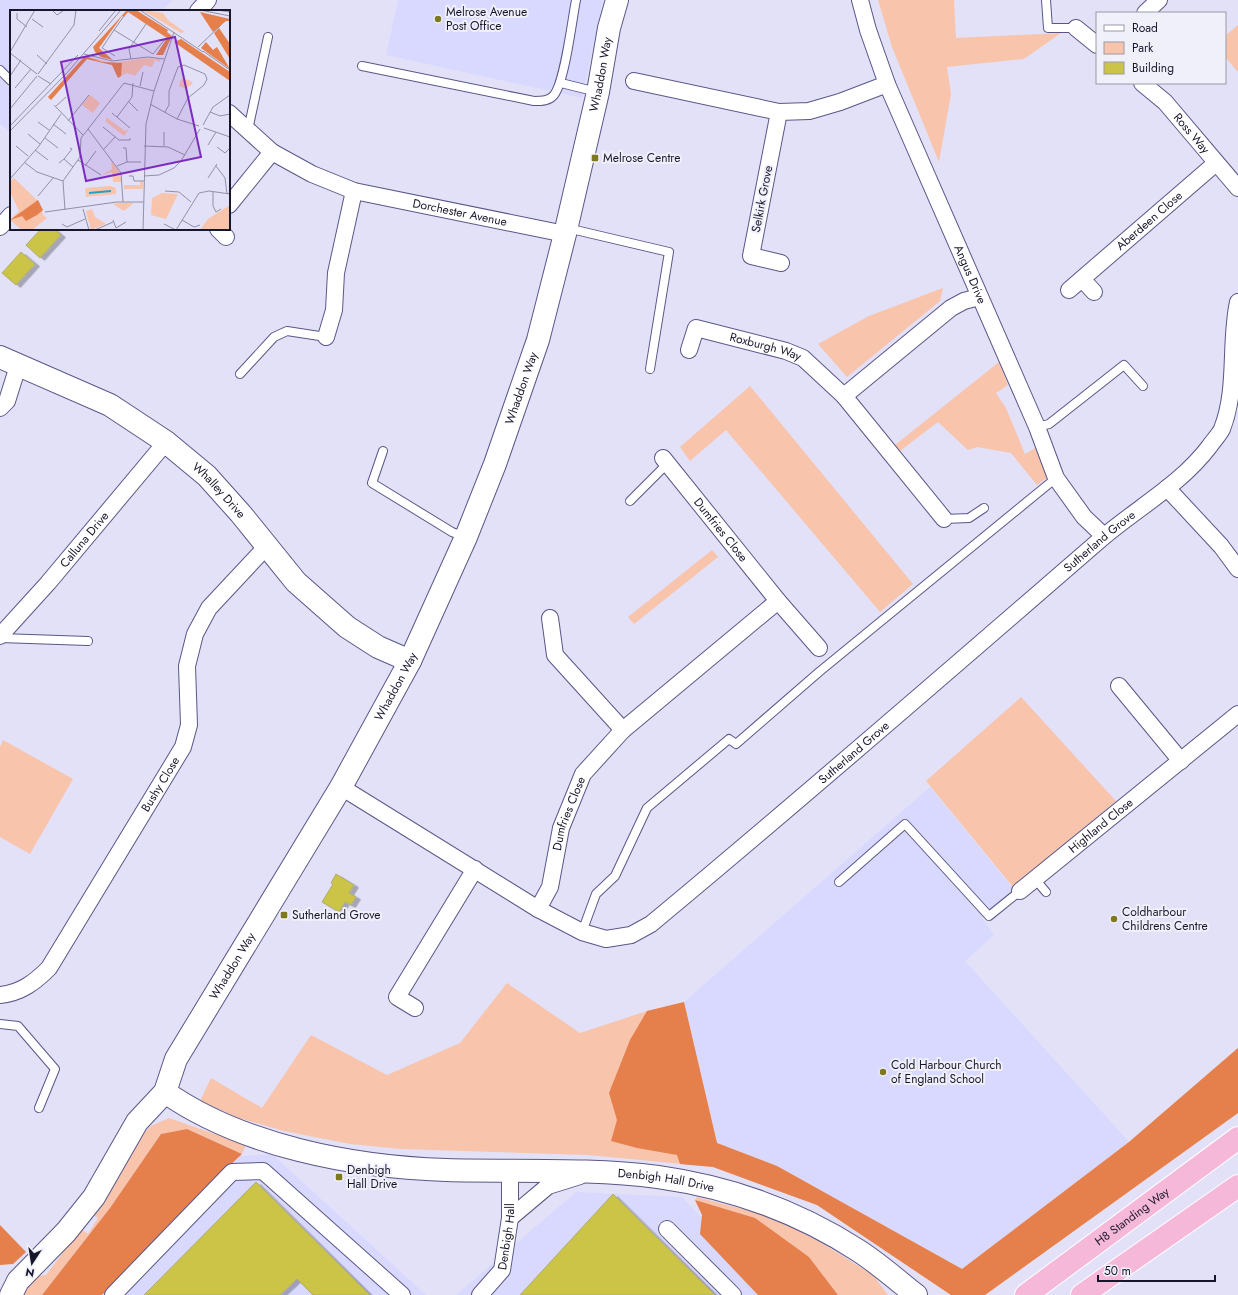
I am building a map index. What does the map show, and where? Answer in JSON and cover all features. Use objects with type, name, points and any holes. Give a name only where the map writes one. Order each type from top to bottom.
[{"type":"highway","name":"H8 Standing Way","points":[[1026,1295],[1238,1138]]},
{"type":"highway","points":[[1082,1295],[1238,1186]]},
{"type":"street","points":[[199,10],[208,0]]},
{"type":"street","name":"Whaddon Way","points":[[15,1288],[66,1232],[94,1197],[137,1122],[165,1092],[176,1059],[341,787],[410,660],[466,537],[494,464],[538,340],[566,231],[598,92],[609,28],[617,0]]},
{"type":"street","name":"Angus Drive","points":[[860,0],[868,30],[887,84],[1037,427],[1056,478],[1084,517],[1104,536]]},
{"type":"street","points":[[1147,12],[1159,0]]},
{"type":"street","points":[[1076,28],[1096,44]]},
{"type":"street","points":[[634,81],[778,112],[809,111],[840,102],[887,84]]},
{"type":"street","name":"Ross Way","points":[[1143,84],[1164,102],[1238,188]]},
{"type":"street","name":"Selkirk Grove","points":[[778,112],[751,256],[781,263]]},
{"type":"street","name":"Dorchester Avenue","points":[[230,114],[272,152],[312,174],[354,191],[566,231]]},
{"type":"street","points":[[230,204],[272,152]]},
{"type":"street","name":"Aberdeen Close","points":[[1069,290],[1216,163]]},
{"type":"street","points":[[326,337],[334,310],[336,273],[354,191]]},
{"type":"street","points":[[0,227],[10,216]]},
{"type":"street","points":[[1082,279],[1094,292]]},
{"type":"street","points":[[844,396],[951,308],[964,301],[979,297]]},
{"type":"street","name":"Sutherland Grove","points":[[341,787],[538,909],[582,932],[606,939],[631,935],[651,924],[791,807],[1104,536],[1197,463],[1221,430],[1233,389],[1235,318],[1238,302]]},
{"type":"street","name":"Roxburgh Way","points":[[689,350],[696,328],[786,351],[803,358],[844,396],[944,519]]},
{"type":"street","points":[[0,408],[6,401],[9,362]]},
{"type":"street","name":"Whalley Drive","points":[[9,362],[110,406],[166,442],[207,476],[241,514],[266,547],[296,582],[346,627],[378,647],[410,660]]},
{"type":"street","name":"Calluna Drive","points":[[3,629],[48,583],[166,442]]},
{"type":"street","name":"Dumfries Close","points":[[665,461],[778,601],[819,648]]},
{"type":"street","points":[[1167,488],[1221,546],[1238,569]]},
{"type":"street","name":"Bushy Close","points":[[0,995],[10,994],[32,984],[49,968],[183,747],[189,724],[186,666],[195,634],[209,608],[266,547]]},
{"type":"street","name":"Dumfries Close","points":[[538,909],[550,887],[561,828],[583,774],[623,730],[778,601]]},
{"type":"street","points":[[550,618],[555,654],[623,730]]},
{"type":"street","points":[[1119,686],[1181,761]]},
{"type":"street","name":"Highland Close","points":[[1020,891],[1238,714]]},
{"type":"street","points":[[415,1008],[397,997],[475,869]]},
{"type":"street","name":"Denbigh Hall Drive","points":[[165,1092],[193,1111],[228,1127],[260,1139],[322,1155],[389,1165],[432,1169],[595,1172],[657,1177],[706,1186],[763,1203],[813,1224],[860,1252],[899,1286],[916,1295]]},
{"type":"street","name":"Denbigh Hall","points":[[480,1295],[502,1270],[510,1218],[510,1170]]},
{"type":"street","points":[[113,1295],[232,1172],[263,1171],[402,1295]]},
{"type":"street","points":[[510,1218],[548,1186],[595,1172]]},
{"type":"street","points":[[667,1230],[733,1295]]},
{"type":"lane","points":[[362,66],[534,101],[545,101],[554,96],[561,83],[576,0]]},
{"type":"lane","points":[[1046,0],[1048,28],[1076,28]]},
{"type":"lane","points":[[248,130],[268,37]]},
{"type":"lane","points":[[0,70],[10,80]]},
{"type":"lane","points":[[561,83],[598,92]]},
{"type":"lane","points":[[566,231],[669,252],[650,368]]},
{"type":"lane","points":[[240,374],[274,337],[286,331],[326,337]]},
{"type":"lane","points":[[1037,427],[1049,424],[1124,365],[1143,386]]},
{"type":"lane","points":[[383,451],[372,483],[452,532],[466,537]]},
{"type":"lane","points":[[630,501],[665,461]]},
{"type":"lane","points":[[582,932],[596,894],[615,876],[647,808],[730,739],[736,744],[819,672],[1056,478]]},
{"type":"lane","points":[[944,519],[969,518],[984,508]]},
{"type":"lane","points":[[3,629],[88,641]]},
{"type":"lane","points":[[839,882],[905,824],[989,916],[1020,891]]},
{"type":"lane","points":[[1035,879],[1046,892]]},
{"type":"lane","points":[[0,1024],[18,1026],[54,1069],[39,1108]]},
{"type":"shaded area","points":[[0,0],[173,0],[162,10],[10,10],[10,132],[0,124]]},
{"type":"shaded area","points":[[398,0],[603,0],[582,98],[386,55]]},
{"type":"shaded area","name":"Cold Harbour Church of England School","points":[[930,787],[1015,891],[982,918],[994,935],[965,961],[1129,1142],[962,1269],[777,1166],[717,1143],[684,1002]]},
{"type":"shaded area","points":[[684,1002],[717,1143],[777,1166],[962,1269],[1129,1142],[1238,1048],[1238,1113],[985,1295],[951,1295],[817,1205],[713,1167],[680,1164],[677,1155],[637,1148],[611,1141],[617,1120],[609,1093],[630,1040],[647,1011]]},
{"type":"shaded area","points":[[187,1129],[242,1154],[198,1195],[102,1295],[42,1295],[110,1208],[161,1134]]},
{"type":"shaded area","points":[[272,1154],[426,1295],[71,1295],[209,1158]]},
{"type":"shaded area","points":[[576,1192],[682,1197],[774,1295],[456,1295]]},
{"type":"shaded area","points":[[695,1200],[755,1218],[809,1257],[838,1295],[758,1295],[700,1234],[702,1215]]},
{"type":"shaded area","points":[[0,1225],[26,1252],[13,1264],[0,1265]]},
{"type":"green space","points":[[878,0],[954,0],[956,38],[1061,33],[1024,59],[947,67],[951,94],[939,162],[892,47]]},
{"type":"green space","points":[[1238,25],[1238,72],[1226,58],[1226,35]]},
{"type":"green space","points":[[943,288],[940,301],[847,377],[818,344],[869,316]]},
{"type":"green space","points":[[999,362],[1008,385],[996,393],[1006,408],[1025,454],[1035,448],[1048,477],[1037,485],[1011,453],[977,447],[968,450],[938,422],[900,451],[895,445]]},
{"type":"green space","points":[[750,386],[913,584],[880,612],[726,430],[690,461],[680,447]]},
{"type":"green space","points":[[712,550],[718,557],[634,624],[628,617]]},
{"type":"green space","points":[[1021,697],[1116,801],[1013,887],[926,781]]},
{"type":"green space","points":[[3,740],[73,779],[30,854],[0,837],[0,747]]},
{"type":"green space","points":[[507,983],[580,1033],[647,1011],[684,1002],[717,1143],[777,1166],[962,1269],[1129,1142],[1238,1048],[1238,1113],[985,1295],[951,1295],[817,1205],[713,1167],[588,1155],[401,1149],[350,1144],[284,1131],[239,1118],[200,1101],[211,1078],[262,1108],[311,1035],[387,1075],[460,1043]]},
{"type":"green space","points":[[169,1118],[246,1145],[242,1154],[187,1129],[161,1134],[110,1208],[42,1295],[17,1295],[37,1276],[46,1275],[81,1229],[88,1234],[98,1218],[90,1213],[140,1137],[151,1126]]},
{"type":"green space","points":[[697,1197],[769,1216],[817,1240],[873,1275],[888,1295],[838,1295],[809,1257],[712,1206],[695,1200]]},
{"type":"building","points":[[40,230],[55,230],[61,235],[40,258],[26,245]]},
{"type":"building","points":[[21,252],[35,264],[16,285],[2,273]]},
{"type":"building","points":[[336,874],[354,885],[349,893],[356,897],[351,905],[345,902],[339,912],[322,902],[333,884],[331,883]]},
{"type":"building","points":[[256,1182],[370,1295],[313,1295],[297,1279],[280,1295],[144,1295]]},
{"type":"building","points":[[613,1194],[715,1295],[520,1295]]},
{"type":"place","name":"Melrose Avenue Post Office","points":[[438,19]]},
{"type":"place","name":"Melrose Centre","points":[[595,158]]},
{"type":"place","name":"Sutherland Grove","points":[[284,915]]},
{"type":"place","name":"Coldharbour Childrens Centre","points":[[1114,919]]},
{"type":"place","name":"Cold Harbour Church of England School","points":[[883,1072]]},
{"type":"place","name":"Denbigh Hall Drive","points":[[339,1177]]}]
